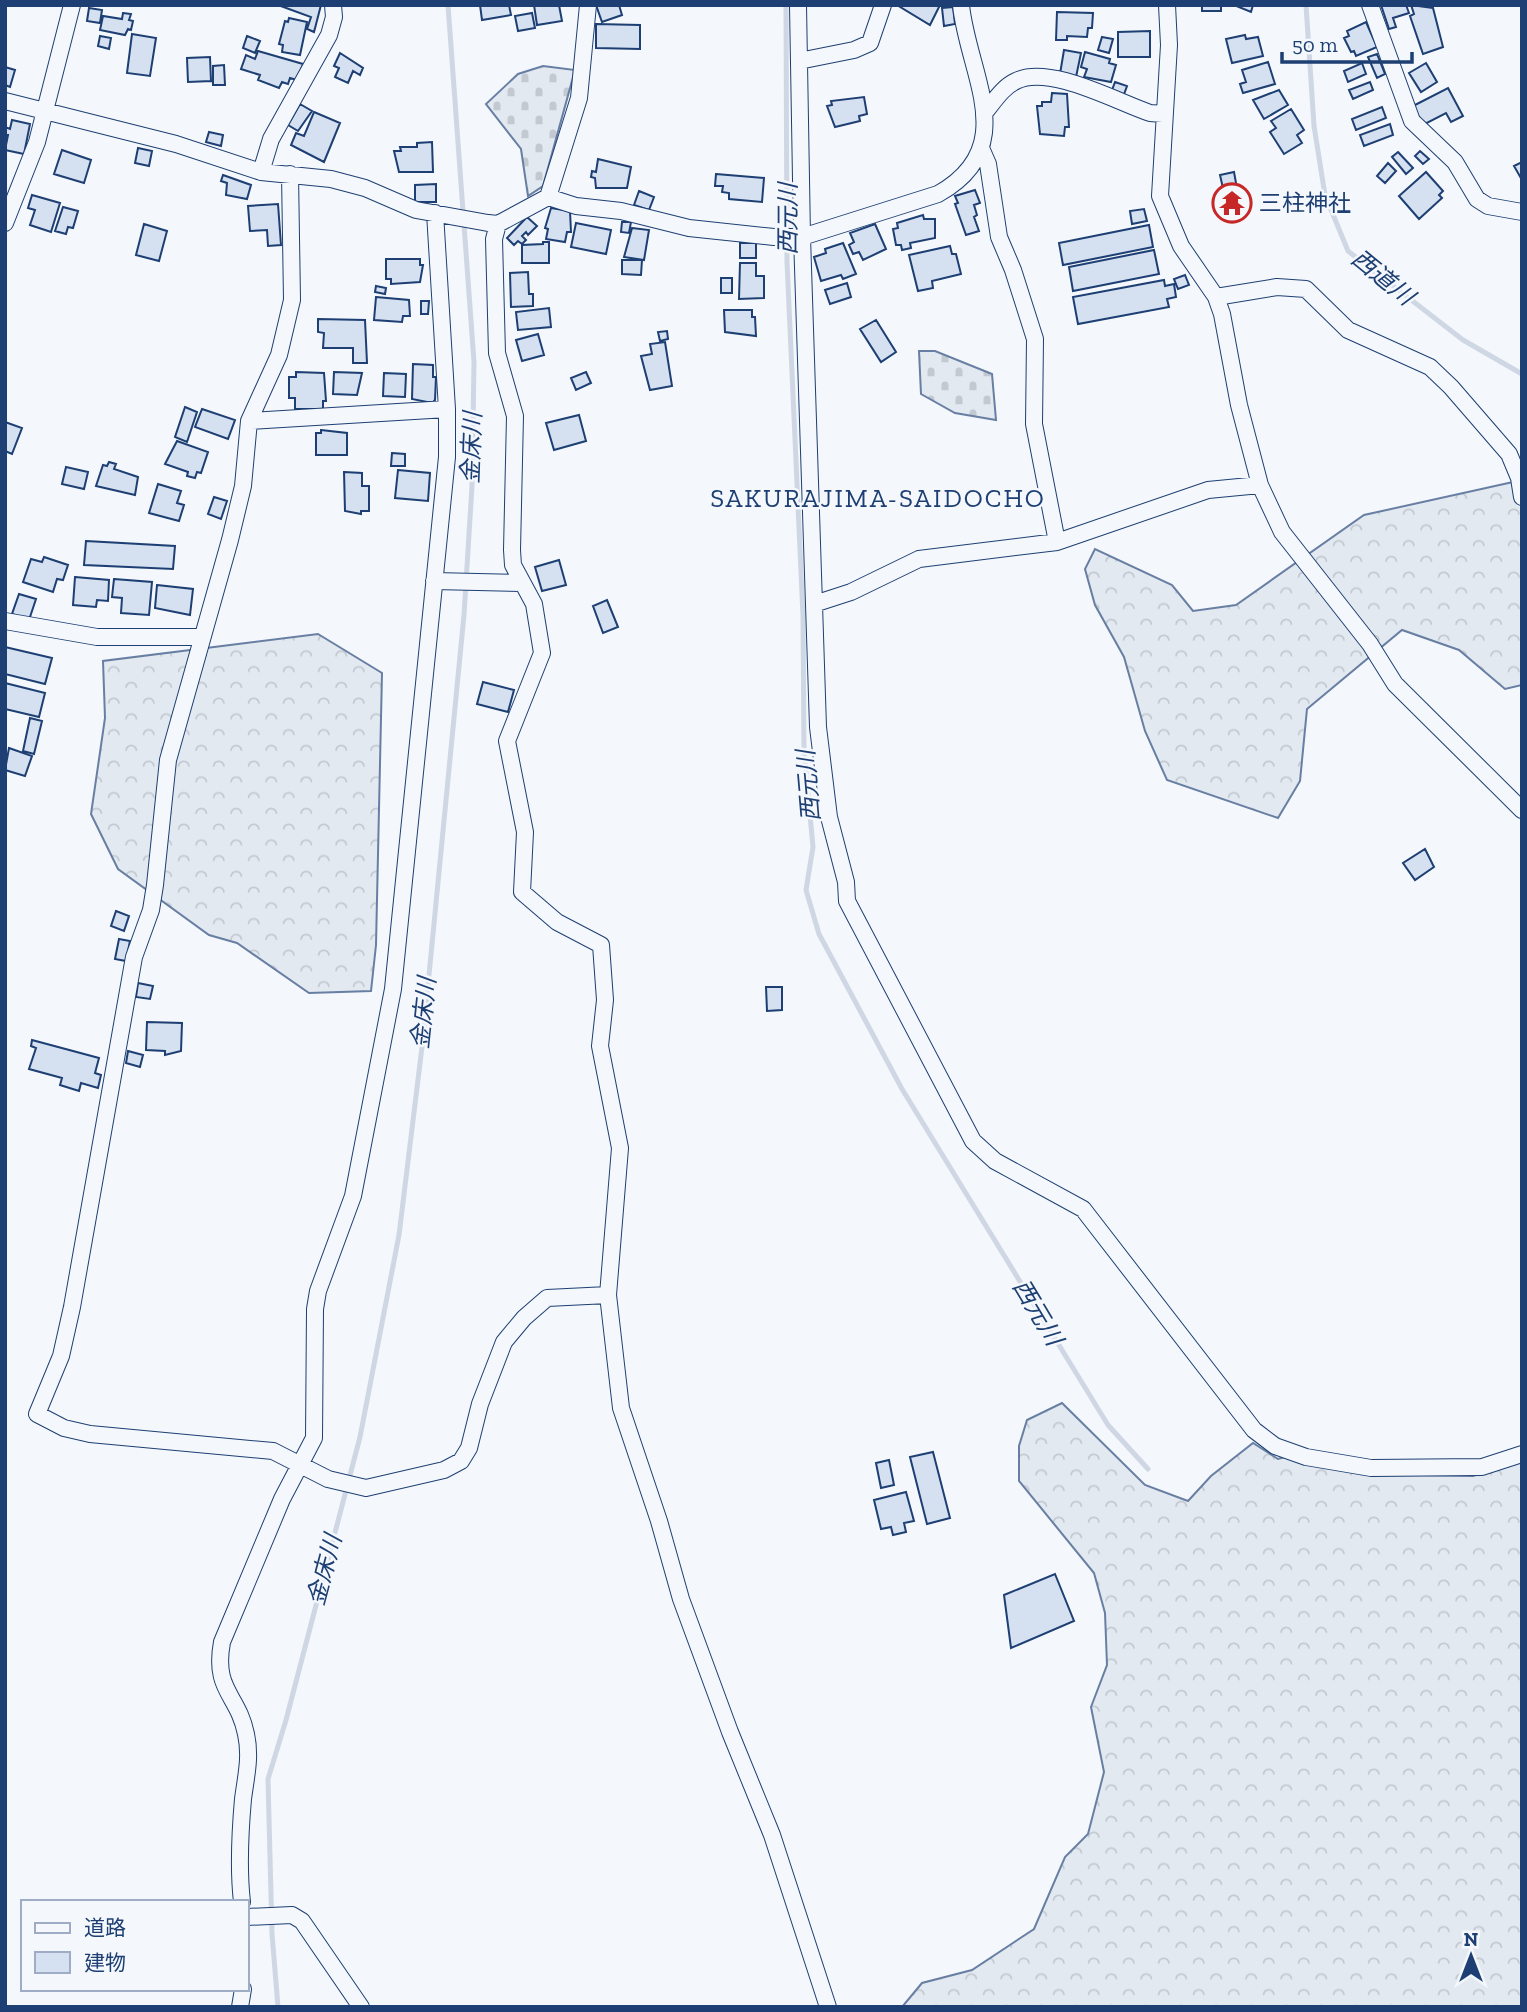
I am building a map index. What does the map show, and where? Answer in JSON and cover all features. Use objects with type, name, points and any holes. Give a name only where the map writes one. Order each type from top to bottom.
[{"type":"street","points":[[5,223],[37,142],[72,5]]},
{"type":"street","points":[[261,172],[271,139],[329,35],[334,17],[332,5]]},
{"type":"street","points":[[548,197],[579,98],[588,5]]},
{"type":"street","points":[[798,5],[802,237],[821,764],[829,817],[846,882],[847,901],[973,1141],[995,1161],[1083,1209],[1254,1430],[1275,1446],[1306,1457],[1371,1468],[1482,1468],[1522,1454]]},
{"type":"street","points":[[799,61],[854,50],[870,43],[883,5]]},
{"type":"street","points":[[5,101],[44,113],[176,144],[261,172],[331,179],[365,188],[416,210],[493,224],[548,197],[576,206],[621,211],[689,228],[774,237],[802,237],[938,194],[957,183],[981,148],[986,111],[961,5]]},
{"type":"street","points":[[1167,5],[1169,44],[1160,196],[1181,246],[1216,297],[1260,485],[1282,532],[1370,644],[1395,684],[1522,810]]},
{"type":"street","points":[[1370,5],[1412,121],[1455,162],[1477,199],[1488,206],[1522,212]]},
{"type":"street","points":[[986,111],[1006,87],[1018,79],[1032,76],[1051,77],[1150,113],[1163,114]]},
{"type":"street","points":[[981,148],[988,164],[999,237],[1013,270],[1035,339],[1034,424],[1057,542]]},
{"type":"street","points":[[290,174],[292,300],[279,355],[249,421],[243,486],[168,760],[151,910],[134,957],[72,1307],[61,1356],[37,1414],[64,1428],[90,1434],[273,1451],[328,1479],[366,1488],[444,1470],[461,1461],[469,1448],[480,1404],[504,1342],[524,1318],[547,1298],[608,1294]]},
{"type":"street","points":[[242,1900],[241,1828],[249,1760],[246,1732],[221,1680],[219,1655],[282,1499],[312,1447],[316,1426],[315,1310],[318,1291],[353,1196],[393,989],[441,581],[447,409],[435,214]]},
{"type":"street","points":[[493,224],[497,353],[516,416],[513,565],[534,604],[542,653],[507,741],[525,832],[522,892],[557,922],[601,945],[605,1000],[600,1046],[620,1148],[608,1294],[621,1408],[659,1521],[681,1599],[730,1732],[772,1835],[828,2007]]},
{"type":"street","points":[[1216,297],[1277,288],[1306,289],[1348,330],[1430,367],[1492,431],[1509,454],[1522,497]]},
{"type":"street","points":[[249,421],[447,409]]},
{"type":"street","points":[[814,604],[851,592],[919,559],[1057,542],[1208,490],[1260,485]]},
{"type":"street","points":[[441,581],[522,583]]},
{"type":"street","points":[[5,621],[97,637],[201,637]]},
{"type":"street","points":[[251,1917],[286,1914],[302,1921],[361,2007]]},
{"type":"green space","points":[[543,66],[575,70],[543,186],[528,196],[521,149],[486,104],[518,74]]},
{"type":"green space","points":[[919,351],[935,351],[992,374],[996,420],[955,413],[921,394]]},
{"type":"green space","points":[[1522,480],[1522,685],[1505,689],[1459,650],[1402,630],[1307,709],[1300,781],[1278,818],[1167,780],[1145,731],[1124,657],[1095,605],[1085,569],[1095,549],[1172,585],[1193,611],[1236,605],[1364,515]]},
{"type":"green space","points":[[318,634],[382,673],[376,945],[371,991],[309,993],[237,943],[209,935],[118,869],[91,814],[105,718],[103,661]]},
{"type":"green space","points":[[1062,1403],[1145,1485],[1188,1501],[1211,1476],[1253,1443],[1278,1459],[1292,1455],[1369,1474],[1473,1476],[1522,1460],[1522,2007],[902,2007],[922,1983],[972,1970],[1034,1929],[1065,1857],[1088,1834],[1104,1772],[1091,1707],[1107,1665],[1105,1613],[1094,1573],[1019,1481],[1019,1446],[1027,1420]]},
{"type":"building","points":[[278,5],[321,5],[314,32],[307,29],[311,17]]},
{"type":"building","points":[[480,5],[509,5],[511,15],[482,20]]},
{"type":"building","points":[[534,5],[559,5],[562,21],[537,25]]},
{"type":"building","points":[[596,5],[619,5],[622,15],[602,22]]},
{"type":"building","points":[[897,5],[940,5],[930,25]]},
{"type":"building","points":[[1202,5],[1221,5],[1221,11],[1202,11]]},
{"type":"building","points":[[1234,5],[1253,5],[1251,12]]},
{"type":"building","points":[[1381,5],[1406,5],[1409,13],[1393,18],[1396,27],[1389,29]]},
{"type":"building","points":[[1411,5],[1433,8],[1443,47],[1423,54],[1410,16],[1414,14]]},
{"type":"building","points":[[953,7],[955,24],[944,26],[942,8]]},
{"type":"building","points":[[89,8],[102,10],[100,23],[87,21]]},
{"type":"building","points":[[1057,12],[1093,13],[1092,28],[1088,28],[1087,37],[1067,36],[1067,40],[1056,40]]},
{"type":"building","points":[[123,13],[131,14],[129,20],[133,21],[131,30],[128,29],[125,35],[100,30],[103,16],[122,19]]},
{"type":"building","points":[[532,13],[535,28],[518,31],[515,16]]},
{"type":"building","points":[[289,18],[307,22],[300,55],[282,52],[283,45],[279,44],[285,21],[288,22]]},
{"type":"building","points":[[1366,22],[1377,47],[1356,56],[1344,38],[1349,36],[1347,31]]},
{"type":"building","points":[[596,24],[640,25],[640,49],[596,48]]},
{"type":"building","points":[[1150,31],[1150,57],[1118,57],[1118,32]]},
{"type":"building","points":[[132,34],[156,38],[150,76],[127,73]]},
{"type":"building","points":[[1245,35],[1246,39],[1258,37],[1263,56],[1232,63],[1226,39]]},
{"type":"building","points":[[100,36],[111,38],[109,49],[98,46]]},
{"type":"building","points":[[247,36],[260,41],[255,53],[243,48]]},
{"type":"building","points":[[1102,37],[1113,39],[1109,53],[1098,50]]},
{"type":"building","points":[[1064,50],[1081,53],[1076,77],[1060,74]]},
{"type":"building","points":[[258,51],[303,64],[297,80],[290,78],[288,84],[282,82],[279,88],[258,80],[260,75],[241,69],[246,55],[255,59]]},
{"type":"building","points":[[1085,52],[1110,59],[1109,63],[1116,65],[1111,82],[1084,77],[1087,69],[1081,67]]},
{"type":"building","points":[[340,53],[363,68],[360,75],[353,71],[348,83],[335,77],[339,68],[334,66]]},
{"type":"building","points":[[1377,54],[1385,74],[1377,78],[1368,57]]},
{"type":"building","points":[[210,57],[211,81],[188,82],[187,58]]},
{"type":"building","points":[[1268,62],[1275,84],[1243,93],[1240,84],[1246,82],[1242,70]]},
{"type":"building","points":[[1362,63],[1366,74],[1348,82],[1344,71]]},
{"type":"building","points":[[1426,63],[1437,82],[1421,92],[1409,73]]},
{"type":"building","points":[[224,65],[225,85],[213,85],[213,66]]},
{"type":"building","points":[[5,67],[15,70],[10,87],[5,85]]},
{"type":"building","points":[[1115,82],[1127,86],[1123,97],[1111,93]]},
{"type":"building","points":[[1370,82],[1373,90],[1353,99],[1349,90]]},
{"type":"building","points":[[1448,88],[1463,116],[1451,122],[1446,113],[1423,125],[1413,106]]},
{"type":"building","points":[[1279,90],[1288,105],[1264,119],[1253,100]]},
{"type":"building","points":[[1052,93],[1067,94],[1069,127],[1065,127],[1064,136],[1040,134],[1037,106],[1042,106],[1042,102],[1051,102]]},
{"type":"building","points":[[864,97],[867,114],[859,116],[860,121],[835,127],[827,106],[832,105],[831,101]]},
{"type":"building","points":[[300,104],[312,111],[298,131],[288,125]]},
{"type":"building","points":[[1382,107],[1386,118],[1356,130],[1352,119]]},
{"type":"building","points":[[1291,109],[1304,130],[1297,135],[1302,143],[1284,154],[1270,132],[1276,128],[1271,121]]},
{"type":"building","points":[[314,112],[340,123],[324,162],[291,145],[296,133],[304,136]]},
{"type":"building","points":[[12,120],[30,124],[24,154],[5,150],[8,135],[5,135],[5,127],[10,129]]},
{"type":"building","points":[[1390,124],[1393,135],[1364,146],[1360,135]]},
{"type":"building","points":[[209,132],[223,135],[221,146],[206,142]]},
{"type":"building","points":[[432,142],[433,172],[399,172],[394,151],[401,151],[400,147],[417,147],[417,143]]},
{"type":"building","points":[[138,148],[152,151],[149,166],[135,163]]},
{"type":"building","points":[[62,150],[91,160],[84,183],[54,174]]},
{"type":"building","points":[[1420,151],[1429,159],[1423,164],[1415,156]]},
{"type":"building","points":[[1398,152],[1413,168],[1406,174],[1392,157]]},
{"type":"building","points":[[598,159],[631,167],[627,188],[596,188],[595,178],[591,177],[592,171],[596,172]]},
{"type":"building","points":[[1522,162],[1522,180],[1514,166]]},
{"type":"building","points":[[1388,163],[1396,171],[1385,183],[1377,176]]},
{"type":"building","points":[[1234,172],[1238,194],[1225,197],[1220,175]]},
{"type":"building","points":[[1426,172],[1443,191],[1439,195],[1442,198],[1419,219],[1399,196]]},
{"type":"building","points":[[716,174],[764,178],[762,202],[729,199],[729,193],[722,192],[723,186],[715,186]]},
{"type":"building","points":[[223,175],[251,185],[247,199],[226,195],[227,183],[221,181]]},
{"type":"building","points":[[436,184],[436,202],[415,202],[415,185]]},
{"type":"building","points":[[975,190],[980,203],[974,205],[977,215],[974,217],[979,231],[966,235],[955,204],[958,203],[955,196]]},
{"type":"building","points":[[639,191],[654,197],[649,210],[634,205]]},
{"type":"building","points":[[32,195],[60,203],[51,232],[30,225],[35,210],[28,208]]},
{"type":"building","points":[[1241,197],[1244,208],[1225,212],[1223,200]]},
{"type":"building","points":[[278,204],[281,245],[268,246],[267,230],[250,231],[248,206]]},
{"type":"building","points":[[63,207],[78,211],[73,228],[68,227],[66,234],[55,231]]},
{"type":"building","points":[[551,208],[570,211],[571,232],[567,232],[565,242],[546,239],[548,229],[545,228]]},
{"type":"building","points":[[1144,209],[1147,221],[1132,224],[1130,211]]},
{"type":"building","points":[[923,215],[924,219],[935,219],[935,238],[910,243],[911,248],[902,250],[901,245],[896,245],[893,229],[898,228],[897,223]]},
{"type":"building","points":[[527,217],[537,226],[528,235],[526,232],[522,236],[526,240],[522,244],[518,241],[514,245],[507,238]]},
{"type":"building","points":[[622,222],[631,222],[629,233],[621,232]]},
{"type":"building","points":[[576,223],[611,230],[606,254],[571,247]]},
{"type":"building","points":[[144,224],[167,231],[159,261],[136,255]]},
{"type":"building","points":[[875,224],[886,249],[863,260],[859,252],[853,254],[849,245],[854,242],[850,233]]},
{"type":"building","points":[[1149,225],[1153,247],[1063,265],[1059,243]]},
{"type":"building","points":[[632,228],[649,230],[644,260],[624,257]]},
{"type":"building","points":[[549,242],[549,263],[522,263],[522,245]]},
{"type":"building","points":[[740,243],[756,243],[756,258],[740,258]]},
{"type":"building","points":[[843,243],[856,274],[843,279],[841,275],[821,281],[814,257],[826,253],[825,249]]},
{"type":"building","points":[[950,246],[952,254],[956,254],[961,274],[932,281],[933,288],[918,291],[909,255]]},
{"type":"building","points":[[1154,250],[1159,274],[1073,291],[1069,267]]},
{"type":"building","points":[[386,259],[420,259],[420,265],[423,265],[420,282],[391,284],[391,279],[386,279]]},
{"type":"building","points":[[622,260],[642,260],[641,275],[622,274]]},
{"type":"building","points":[[740,263],[756,263],[756,276],[764,276],[764,298],[739,299]]},
{"type":"building","points":[[528,272],[529,294],[533,294],[533,306],[511,307],[510,273]]},
{"type":"building","points":[[1185,275],[1189,285],[1178,289],[1174,279]]},
{"type":"building","points":[[721,278],[732,278],[732,293],[721,293]]},
{"type":"building","points":[[1164,280],[1165,286],[1174,284],[1176,297],[1167,299],[1169,307],[1078,324],[1073,297]]},
{"type":"building","points":[[847,283],[851,297],[830,304],[825,290]]},
{"type":"building","points":[[376,286],[386,288],[385,294],[375,292]]},
{"type":"building","points":[[376,297],[409,300],[410,316],[403,316],[402,322],[374,320]]},
{"type":"building","points":[[421,301],[429,301],[428,314],[421,314]]},
{"type":"building","points":[[549,308],[551,327],[518,330],[516,312]]},
{"type":"building","points":[[724,310],[752,310],[756,336],[725,332]]},
{"type":"building","points":[[318,319],[365,320],[367,363],[353,363],[353,348],[323,348],[324,333],[318,332]]},
{"type":"building","points":[[876,320],[896,352],[881,362],[860,329]]},
{"type":"building","points":[[667,331],[668,339],[660,341],[658,332]]},
{"type":"building","points":[[538,334],[544,355],[522,361],[516,340]]},
{"type":"building","points":[[665,342],[672,386],[650,390],[641,356],[652,354],[650,344]]},
{"type":"building","points":[[413,364],[433,365],[433,377],[436,377],[435,400],[432,403],[412,399]]},
{"type":"building","points":[[296,372],[324,373],[326,401],[323,401],[323,409],[295,409],[295,398],[289,398],[289,377],[296,377]]},
{"type":"building","points":[[334,372],[362,373],[357,395],[333,394]]},
{"type":"building","points":[[586,372],[591,383],[576,390],[571,378]]},
{"type":"building","points":[[384,373],[406,374],[405,397],[383,396]]},
{"type":"building","points":[[185,407],[197,412],[187,442],[175,437]]},
{"type":"building","points":[[202,409],[235,420],[228,439],[195,427]]},
{"type":"building","points":[[579,415],[586,441],[554,450],[546,423]]},
{"type":"building","points":[[5,422],[22,428],[12,454],[5,451]]},
{"type":"building","points":[[321,430],[347,433],[347,455],[316,455],[316,433],[321,433]]},
{"type":"building","points":[[177,441],[208,452],[201,473],[197,472],[195,478],[187,476],[188,472],[165,464]]},
{"type":"building","points":[[392,453],[405,454],[405,466],[391,466]]},
{"type":"building","points":[[109,462],[116,464],[114,469],[138,477],[135,495],[96,486],[103,465],[107,466]]},
{"type":"building","points":[[66,467],[88,472],[84,489],[62,484]]},
{"type":"building","points":[[398,470],[430,473],[428,501],[395,498]]},
{"type":"building","points":[[344,472],[362,473],[362,486],[369,486],[369,511],[361,511],[361,514],[345,511]]},
{"type":"building","points":[[158,484],[181,491],[177,503],[184,505],[179,521],[149,513]]},
{"type":"building","points":[[214,497],[227,501],[221,519],[208,514]]},
{"type":"building","points":[[86,541],[175,546],[173,569],[84,565]]},
{"type":"building","points":[[44,557],[68,565],[63,580],[57,579],[53,592],[23,582],[31,559],[42,562]]},
{"type":"building","points":[[559,560],[566,585],[542,591],[535,567]]},
{"type":"building","points":[[75,577],[109,580],[108,601],[97,600],[96,607],[73,605]]},
{"type":"building","points":[[114,579],[152,582],[149,615],[121,613],[122,598],[112,597]]},
{"type":"building","points":[[157,585],[193,589],[190,615],[155,608]]},
{"type":"building","points":[[19,594],[36,599],[29,620],[12,614]]},
{"type":"building","points":[[607,600],[618,627],[603,633],[593,606]]},
{"type":"building","points":[[5,647],[52,658],[45,684],[5,674]]},
{"type":"building","points":[[483,682],[514,690],[508,712],[477,704]]},
{"type":"building","points":[[5,683],[45,693],[39,717],[5,709]]},
{"type":"building","points":[[30,718],[42,721],[34,754],[23,751]]},
{"type":"building","points":[[9,748],[32,756],[25,776],[5,770]]},
{"type":"building","points":[[1425,849],[1434,867],[1415,880],[1403,863]]},
{"type":"building","points":[[116,911],[129,916],[124,931],[111,926]]},
{"type":"building","points":[[119,939],[130,941],[126,961],[115,959]]},
{"type":"building","points":[[138,983],[153,986],[150,999],[136,997]]},
{"type":"building","points":[[766,987],[782,987],[782,1010],[767,1011]]},
{"type":"building","points":[[147,1022],[182,1023],[181,1051],[165,1055],[165,1051],[146,1050]]},
{"type":"building","points":[[32,1040],[99,1058],[95,1073],[101,1075],[98,1088],[81,1083],[79,1091],[60,1085],[62,1078],[29,1069],[36,1048],[31,1046]]},
{"type":"building","points":[[128,1051],[143,1055],[140,1067],[126,1063]]},
{"type":"building","points":[[933,1452],[950,1518],[927,1524],[910,1457]]},
{"type":"building","points":[[889,1460],[894,1485],[881,1488],[876,1463]]},
{"type":"building","points":[[906,1492],[914,1521],[904,1523],[906,1532],[893,1535],[891,1527],[881,1529],[874,1500]]},
{"type":"building","points":[[1055,1574],[1074,1621],[1011,1648],[1004,1595]]},
{"type":"waterway","name":"金床川","points":[[278,2007],[272,1934],[268,1779],[360,1437],[399,1235],[422,1047],[464,615],[472,486],[474,362],[448,5]]},
{"type":"waterway","name":"西元川","points":[[786,5],[787,262],[803,616],[804,752],[813,847],[806,890],[819,934],[902,1089],[1108,1425],[1148,1469]]},
{"type":"waterway","name":"西道川","points":[[1306,5],[1314,126],[1325,195],[1348,251],[1463,340],[1522,374]]},
{"type":"place","name":"三柱神社","points":[[1232,203]]},
{"type":"district","name":"SAKURAJIMA-SAIDOCHO","points":[[878,498]]}]
